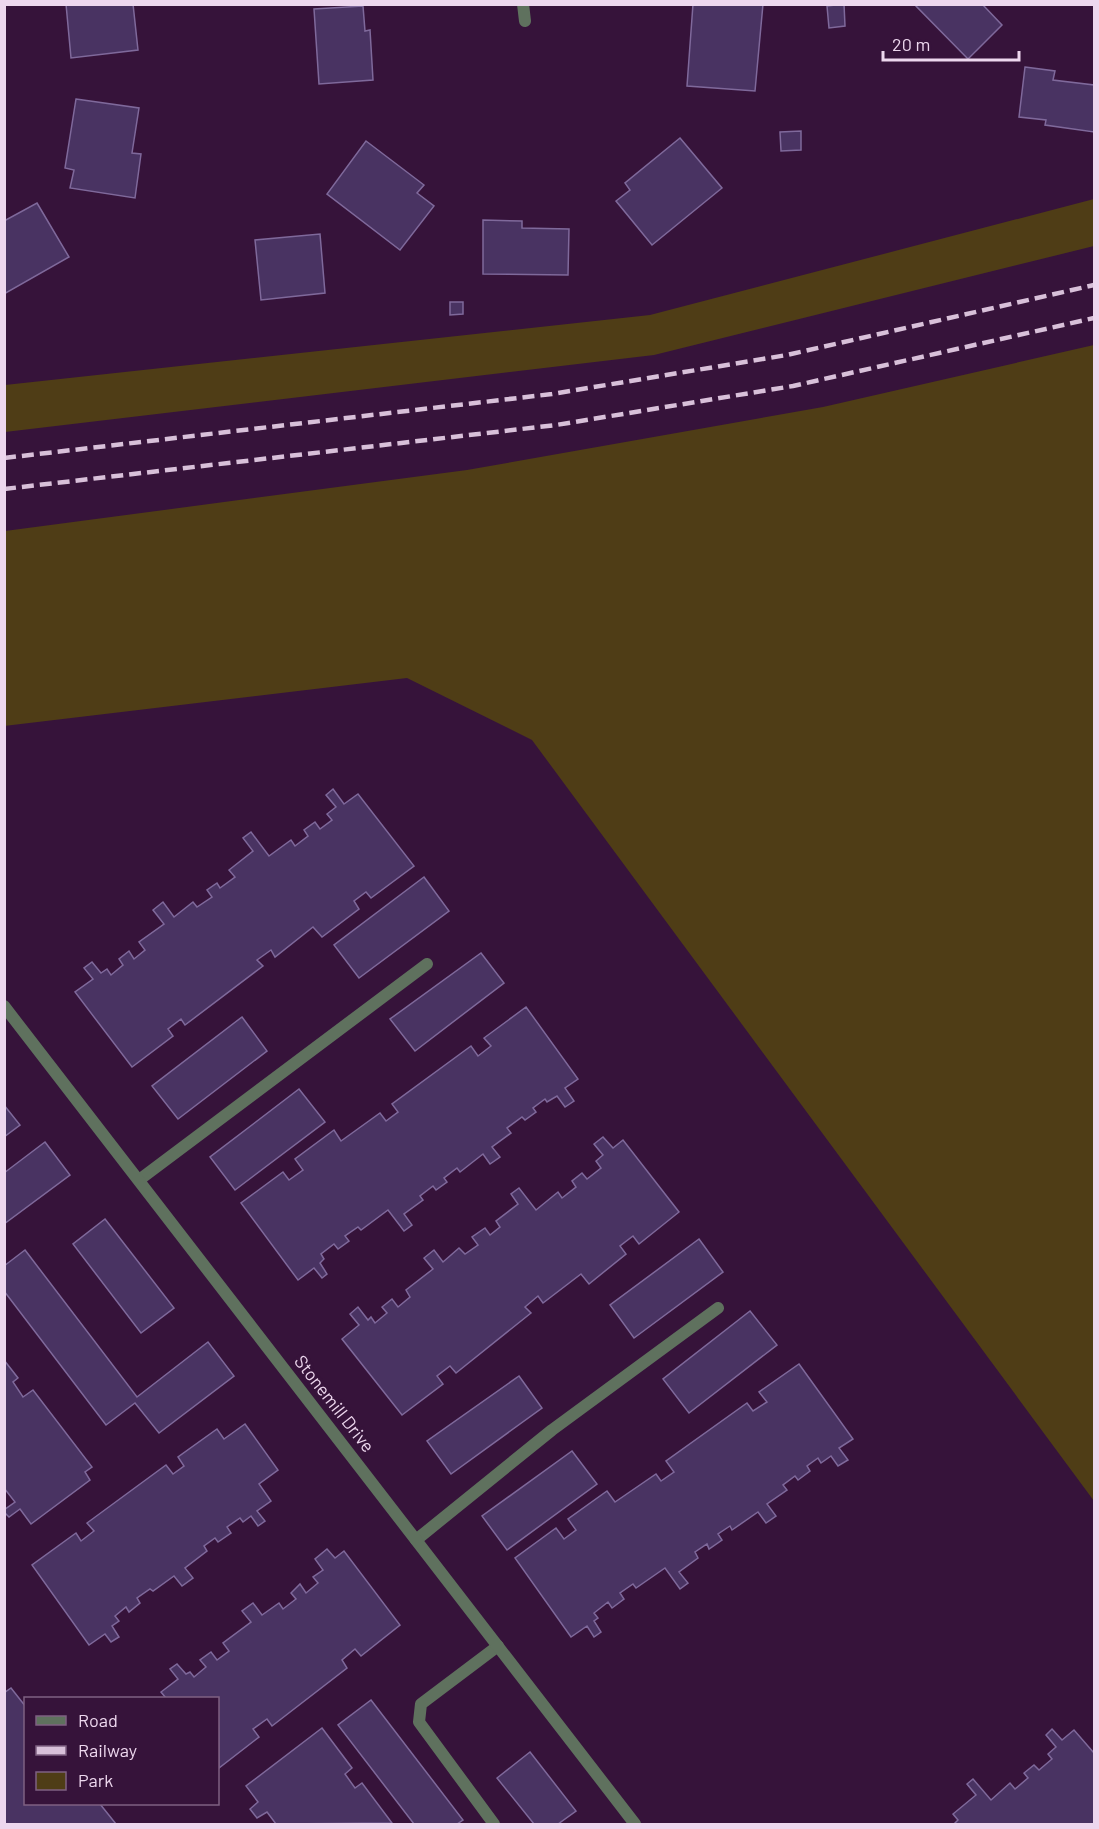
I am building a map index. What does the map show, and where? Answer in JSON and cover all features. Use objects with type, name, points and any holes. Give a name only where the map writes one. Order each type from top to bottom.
[{"type":"street","points":[[523,4],[525,21]]},
{"type":"street","points":[[139,1180],[427,964]]},
{"type":"street","name":"Stonemill Drive","points":[[4,1006],[635,1824]]},
{"type":"street","points":[[416,1540],[552,1430],[718,1308]]},
{"type":"street","points":[[494,1824],[419,1722],[421,1704],[498,1646]]},
{"type":"green space","points":[[1094,199],[1094,246],[654,355],[5,432],[5,385],[650,315]]},
{"type":"green space","points":[[1094,345],[1094,1501],[532,740],[407,678],[4,726],[5,531],[467,470],[823,407]]},
{"type":"building","points":[[66,4],[133,4],[138,50],[71,58]]},
{"type":"building","points":[[693,4],[763,4],[755,91],[687,86]]},
{"type":"building","points":[[844,4],[845,26],[829,28],[827,6]]},
{"type":"building","points":[[917,4],[982,4],[1002,25],[968,59],[916,6]]},
{"type":"building","points":[[363,6],[365,31],[370,30],[373,80],[319,84],[314,9]]},
{"type":"building","points":[[1025,67],[1055,71],[1053,80],[1094,85],[1094,132],[1045,125],[1046,120],[1019,117]]},
{"type":"building","points":[[76,99],[139,108],[132,153],[141,154],[135,198],[70,188],[74,170],[65,168]]},
{"type":"building","points":[[801,131],[801,150],[781,151],[780,132]]},
{"type":"building","points":[[680,138],[722,188],[652,245],[616,201],[630,190],[625,183]]},
{"type":"building","points":[[366,141],[424,185],[417,193],[434,206],[400,250],[327,194]]},
{"type":"building","points":[[37,203],[69,257],[4,294],[4,221]]},
{"type":"building","points":[[483,220],[522,221],[522,228],[569,229],[568,275],[483,274]]},
{"type":"building","points":[[320,234],[325,293],[261,300],[255,240]]},
{"type":"building","points":[[450,302],[463,302],[463,314],[450,315]]},
{"type":"building","points":[[333,789],[344,804],[358,794],[414,866],[371,898],[366,892],[354,901],[359,909],[322,937],[313,927],[275,957],[271,950],[257,960],[263,966],[185,1025],[181,1019],[168,1029],[173,1036],[132,1067],[75,992],[93,979],[84,968],[92,962],[101,973],[107,969],[111,975],[123,965],[119,959],[129,951],[134,959],[145,950],[139,942],[164,924],[153,910],[163,902],[174,917],[193,902],[197,907],[212,897],[207,890],[217,883],[220,888],[235,877],[229,870],[253,851],[243,838],[251,832],[269,856],[291,840],[295,846],[308,836],[304,830],[315,822],[320,829],[332,820],[327,814],[336,807],[326,795]]},
{"type":"building","points":[[424,877],[449,911],[359,978],[334,945]]},
{"type":"building","points":[[481,953],[504,983],[415,1051],[390,1019]]},
{"type":"building","points":[[526,1007],[578,1079],[565,1088],[574,1101],[565,1107],[557,1096],[547,1102],[545,1099],[533,1108],[536,1112],[525,1120],[522,1117],[507,1128],[511,1133],[492,1147],[500,1157],[490,1164],[483,1154],[460,1172],[457,1168],[444,1178],[447,1182],[436,1190],[433,1186],[420,1196],[423,1200],[404,1214],[412,1225],[404,1231],[388,1210],[361,1230],[358,1227],[345,1236],[349,1241],[338,1249],[334,1244],[321,1254],[324,1259],[320,1263],[327,1274],[322,1278],[314,1268],[298,1280],[241,1203],[283,1172],[289,1180],[303,1170],[295,1159],[334,1130],[341,1141],[380,1113],[386,1121],[398,1112],[392,1104],[471,1046],[478,1056],[491,1046],[484,1038]]},
{"type":"building","points":[[242,1017],[267,1051],[178,1119],[152,1086]]},
{"type":"building","points":[[299,1089],[325,1122],[235,1190],[210,1157]]},
{"type":"building","points":[[4,1105],[20,1125],[4,1137]]},
{"type":"building","points":[[603,1137],[613,1148],[623,1140],[679,1212],[639,1244],[633,1236],[620,1246],[626,1254],[589,1284],[581,1274],[543,1303],[538,1296],[525,1307],[531,1313],[456,1373],[450,1366],[437,1376],[443,1384],[402,1415],[342,1339],[359,1325],[350,1314],[358,1307],[368,1320],[371,1317],[375,1323],[387,1313],[382,1307],[392,1299],[398,1307],[410,1297],[406,1290],[433,1269],[424,1258],[434,1250],[443,1262],[459,1248],[465,1254],[478,1245],[472,1237],[485,1228],[490,1235],[500,1227],[496,1221],[518,1204],[511,1194],[519,1188],[536,1210],[558,1192],[562,1198],[576,1187],[572,1181],[582,1173],[587,1179],[601,1168],[596,1161],[603,1155],[594,1144]]},
{"type":"building","points":[[45,1142],[70,1175],[4,1224],[4,1173]]},
{"type":"building","points":[[105,1219],[174,1308],[141,1333],[73,1244]]},
{"type":"building","points":[[699,1239],[723,1272],[634,1338],[610,1305]]},
{"type":"building","points":[[25,1250],[137,1397],[208,1342],[234,1376],[159,1433],[135,1403],[106,1425],[4,1291],[4,1266]]},
{"type":"building","points":[[750,1311],[777,1345],[689,1413],[663,1379]]},
{"type":"building","points":[[4,1360],[18,1378],[13,1382],[23,1397],[33,1390],[92,1467],[85,1472],[90,1480],[31,1524],[20,1509],[9,1517],[4,1512],[15,1502],[4,1488]]},
{"type":"building","points":[[799,1364],[853,1439],[839,1448],[848,1460],[838,1466],[831,1456],[821,1463],[818,1458],[807,1466],[810,1471],[798,1480],[795,1476],[783,1485],[787,1490],[767,1504],[776,1516],[766,1523],[758,1512],[732,1530],[730,1526],[718,1534],[722,1540],[709,1549],[707,1544],[695,1552],[698,1558],[679,1572],[688,1583],[680,1589],[665,1568],[636,1588],[633,1584],[620,1593],[624,1599],[612,1608],[608,1602],[594,1613],[598,1618],[594,1621],[601,1632],[594,1637],[587,1626],[571,1637],[515,1558],[556,1528],[564,1539],[576,1530],[568,1519],[607,1491],[615,1502],[656,1474],[661,1481],[674,1472],[666,1461],[747,1403],[753,1411],[767,1402],[759,1392]]},
{"type":"building","points":[[519,1376],[542,1408],[451,1474],[427,1441]]},
{"type":"building","points":[[245,1424],[278,1470],[259,1484],[271,1501],[257,1511],[265,1521],[258,1526],[251,1516],[243,1522],[240,1518],[227,1527],[231,1533],[218,1542],[215,1538],[204,1546],[207,1551],[185,1568],[193,1578],[182,1586],[174,1576],[153,1591],[150,1589],[137,1598],[140,1603],[129,1612],[126,1607],[115,1616],[119,1621],[112,1626],[119,1637],[111,1642],[105,1634],[89,1645],[32,1565],[76,1533],[81,1541],[94,1531],[87,1523],[166,1465],[173,1474],[184,1466],[178,1457],[217,1429],[224,1439]]},
{"type":"building","points":[[572,1451],[597,1484],[507,1550],[482,1516]]},
{"type":"building","points":[[327,1549],[335,1558],[344,1551],[400,1625],[361,1656],[355,1649],[342,1660],[347,1668],[272,1726],[267,1719],[253,1729],[259,1737],[219,1768],[219,1697],[165,1697],[161,1692],[178,1679],[170,1669],[177,1664],[186,1674],[190,1672],[194,1677],[206,1667],[200,1660],[211,1652],[217,1660],[229,1651],[223,1643],[251,1622],[242,1611],[253,1603],[262,1615],[279,1603],[283,1609],[296,1599],[291,1593],[300,1584],[306,1593],[318,1583],[313,1577],[323,1570],[315,1559]]},
{"type":"building","points":[[11,1688],[24,1704],[24,1805],[101,1805],[116,1824],[4,1824],[4,1693]]},
{"type":"building","points":[[371,1700],[463,1820],[457,1824],[414,1824],[338,1725]]},
{"type":"building","points":[[322,1728],[352,1768],[345,1774],[355,1788],[362,1783],[392,1823],[276,1824],[267,1812],[257,1818],[250,1809],[258,1802],[246,1786]]},
{"type":"building","points":[[1052,1729],[1062,1740],[1074,1730],[1094,1753],[1094,1824],[954,1824],[958,1820],[953,1814],[976,1795],[967,1784],[973,1779],[991,1800],[1010,1783],[1015,1789],[1028,1778],[1024,1773],[1034,1765],[1039,1770],[1052,1759],[1048,1754],[1056,1747],[1046,1735]]},
{"type":"building","points":[[530,1752],[576,1811],[558,1824],[534,1824],[497,1778]]},
{"type":"railway","points":[[4,458],[552,394],[787,355],[1094,285]]},
{"type":"railway","points":[[4,489],[556,425],[793,386],[1094,318]]}]
